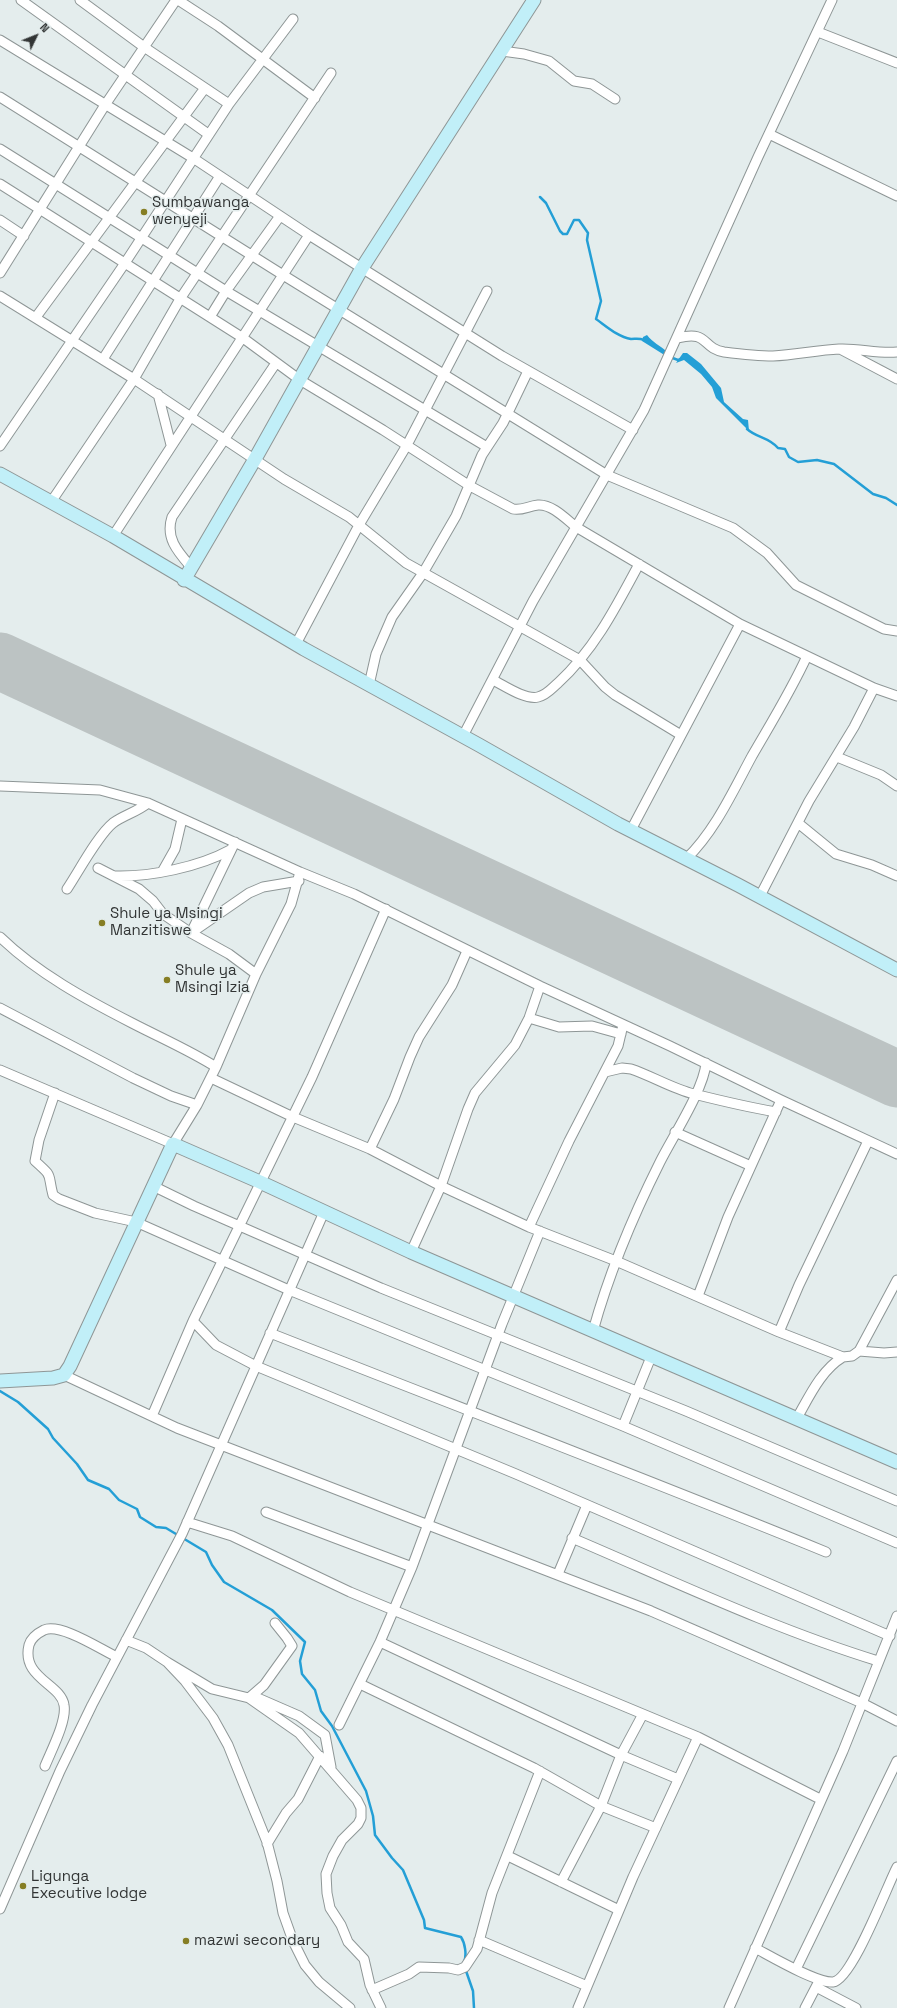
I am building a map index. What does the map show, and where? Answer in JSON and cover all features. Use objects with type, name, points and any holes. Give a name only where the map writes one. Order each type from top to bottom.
[{"type":"street","points":[[21,0],[208,134]]},
{"type":"street","points":[[80,0],[144,47],[229,104]]},
{"type":"street","points":[[0,273],[105,105],[177,0],[218,26],[315,98]]},
{"type":"street","points":[[184,580],[255,459],[362,268],[534,0]]},
{"type":"street","points":[[463,736],[533,601],[644,410],[678,338],[768,134],[832,0]]},
{"type":"street","points":[[0,446],[125,263],[208,134],[261,59],[293,19]]},
{"type":"street","points":[[818,32],[897,63]]},
{"type":"street","points":[[0,40],[193,158],[309,235],[466,333],[528,371],[633,430]]},
{"type":"street","points":[[502,51],[544,59],[552,63],[574,81],[592,84],[615,99]]},
{"type":"street","points":[[51,502],[134,379],[180,299],[331,73]]},
{"type":"street","points":[[36,317],[136,182],[182,116],[205,88]]},
{"type":"street","points":[[0,97],[282,275],[607,475],[733,528],[767,554],[796,585],[884,629],[897,632]]},
{"type":"street","points":[[768,134],[897,196]]},
{"type":"street","points":[[0,149],[55,186],[169,254],[226,291],[487,447]]},
{"type":"street","points":[[103,360],[220,176]]},
{"type":"street","points":[[0,184],[243,338],[300,380],[407,445],[470,486],[513,509],[519,510],[539,505],[545,506],[564,517],[576,527],[740,624],[874,688],[897,696]]},
{"type":"street","points":[[210,317],[226,291],[280,216]]},
{"type":"street","points":[[0,220],[24,236]]},
{"type":"street","points":[[113,536],[309,235]]},
{"type":"street","points":[[296,644],[359,525],[427,410],[443,375],[487,291]]},
{"type":"street","points":[[0,296],[158,394],[255,459],[359,525],[391,552],[423,573],[580,660],[605,687],[615,695],[681,735]]},
{"type":"street","points":[[678,338],[695,334],[706,340],[715,350],[761,356],[860,348],[897,352]]},
{"type":"street","points":[[839,349],[897,379]]},
{"type":"street","points":[[191,567],[172,542],[169,531],[172,517],[276,363]]},
{"type":"street","points":[[369,685],[376,654],[392,617],[423,573],[456,516],[487,447],[507,414],[528,371]]},
{"type":"street","points":[[158,394],[171,445]]},
{"type":"street","points":[[0,474],[113,536],[184,580],[296,644],[631,830],[760,896],[897,970]]},
{"type":"street","points":[[493,680],[525,695],[539,697],[547,694],[580,660],[612,615],[639,564]]},
{"type":"street","points":[[631,830],[740,624]]},
{"type":"street","points":[[686,859],[706,836],[731,795],[796,680],[807,656]]},
{"type":"street","points":[[760,896],[809,801],[837,757],[874,688]]},
{"type":"street","points":[[837,757],[881,775],[897,786]]},
{"type":"street","points":[[0,786],[100,790],[148,803],[233,846],[299,876],[354,894],[540,986],[897,1154]]},
{"type":"street","points":[[67,889],[100,838],[112,824],[122,817],[141,809],[148,803]]},
{"type":"street","points":[[162,872],[175,849],[182,819]]},
{"type":"street","points":[[798,823],[836,854],[872,865],[897,876]]},
{"type":"street","points":[[114,876],[162,872],[208,860],[233,846]]},
{"type":"street","points":[[191,933],[233,846]]},
{"type":"street","points":[[98,868],[148,895],[163,914],[191,933],[229,954],[256,974]]},
{"type":"street","points":[[191,933],[249,893],[299,876]]},
{"type":"street","points":[[0,1381],[54,1378],[64,1375],[70,1366],[173,1144],[211,1078],[256,974],[291,904],[299,876]]},
{"type":"street","points":[[152,1416],[221,1261],[293,1117],[325,1049],[386,910]]},
{"type":"street","points":[[0,937],[15,952],[74,991],[132,1023],[191,1052],[216,1067]]},
{"type":"street","points":[[370,1149],[394,1099],[419,1037],[452,984],[467,951]]},
{"type":"street","points":[[411,1252],[441,1186],[468,1109],[475,1094],[515,1045],[529,1018],[540,986]]},
{"type":"street","points":[[0,1008],[133,1078],[171,1096],[196,1105]]},
{"type":"street","points":[[529,1018],[559,1027],[592,1026],[621,1034]]},
{"type":"street","points":[[529,1227],[569,1142],[618,1046],[623,1025]]},
{"type":"street","points":[[593,1332],[601,1303],[616,1261],[648,1187],[704,1075],[706,1063]]},
{"type":"street","points":[[605,1072],[618,1069],[631,1069],[695,1094],[713,1097],[734,1105],[776,1112]]},
{"type":"street","points":[[0,1070],[260,1182],[411,1252],[593,1332],[897,1462]]},
{"type":"street","points":[[211,1078],[293,1117],[370,1149],[441,1186],[529,1227],[616,1261],[779,1332],[844,1357]]},
{"type":"street","points":[[54,1093],[35,1155],[35,1161],[47,1171],[50,1176],[53,1195],[59,1200],[95,1213],[136,1222],[289,1290],[623,1426],[897,1543]]},
{"type":"street","points":[[698,1296],[728,1217],[776,1112],[780,1100]]},
{"type":"street","points":[[675,1132],[751,1166]]},
{"type":"street","points":[[779,1332],[802,1278],[868,1141]]},
{"type":"street","points":[[153,1186],[239,1226],[305,1254],[897,1501]]},
{"type":"street","points":[[0,1909],[60,1771],[117,1657],[188,1522],[324,1212]]},
{"type":"street","points":[[339,1725],[380,1642],[412,1567],[455,1449],[540,1231]]},
{"type":"street","points":[[797,1418],[821,1378],[833,1364],[844,1357],[852,1356],[859,1351],[897,1280]]},
{"type":"street","points":[[193,1321],[216,1345],[256,1366],[587,1505],[890,1636]]},
{"type":"street","points":[[270,1333],[712,1505],[826,1552]]},
{"type":"street","points":[[859,1351],[884,1353],[897,1352]]},
{"type":"street","points":[[623,1426],[651,1357]]},
{"type":"street","points":[[64,1375],[152,1416],[221,1444],[651,1611],[862,1703],[897,1721]]},
{"type":"street","points":[[558,1574],[587,1505]]},
{"type":"street","points":[[266,1512],[412,1567]]},
{"type":"street","points":[[188,1522],[232,1536],[350,1592],[394,1609],[698,1737],[820,1799]]},
{"type":"street","points":[[572,1538],[717,1600],[832,1646],[878,1661]]},
{"type":"street","points":[[729,2008],[820,1799],[843,1750],[878,1661],[897,1618]]},
{"type":"street","points":[[251,1696],[264,1685],[292,1646],[275,1623]]},
{"type":"street","points":[[45,1766],[62,1722],[65,1706],[58,1693],[44,1682],[33,1668],[28,1649],[30,1642],[43,1631],[56,1628],[117,1657]]},
{"type":"street","points":[[126,1640],[146,1648],[212,1689],[251,1696],[299,1716],[325,1735],[332,1770]]},
{"type":"street","points":[[380,1642],[678,1779]]},
{"type":"street","points":[[167,1662],[209,1713],[228,1745],[267,1844],[277,1881],[283,1913],[293,1941],[305,1964],[320,1982],[350,2008]]},
{"type":"street","points":[[360,1684],[540,1771],[601,1806],[656,1828]]},
{"type":"street","points":[[251,1696],[300,1733],[357,1800],[361,1808],[361,1818],[358,1824],[342,1840],[333,1856],[326,1874],[326,1893],[330,1908],[341,1925],[348,1942],[364,1959],[372,1990],[381,2008]]},
{"type":"street","points":[[561,1882],[601,1806],[621,1754],[643,1714]]},
{"type":"street","points":[[578,2008],[619,1910],[698,1737]]},
{"type":"street","points":[[267,1844],[286,1813],[298,1799],[320,1756]]},
{"type":"street","points":[[796,1969],[897,1761]]},
{"type":"street","points":[[372,1990],[409,1974],[420,1967],[461,1970],[470,1960],[477,1948],[492,1893],[508,1856],[540,1771]]},
{"type":"street","points":[[508,1856],[619,1910]]},
{"type":"street","points":[[818,1983],[835,1982],[842,1977],[853,1962],[897,1867]]},
{"type":"street","points":[[479,1940],[587,1986]]},
{"type":"street","points":[[755,1948],[796,1969],[856,2008]]},
{"type":"street","points":[[805,2008],[818,1983]]},
{"type":"water","points":[[647,335],[667,352],[666,356],[642,341],[643,337]]},
{"type":"water","points":[[683,353],[687,353],[701,364],[721,388],[724,402],[743,419],[748,420],[749,431],[716,398],[712,387],[701,374],[684,360],[676,363]]},
{"type":"waterway","points":[[540,197],[546,203],[563,234],[567,234],[574,220],[579,220],[588,233],[587,240],[601,301],[596,319],[621,336],[631,339],[644,340]]},
{"type":"waterway","points":[[670,357],[678,360],[680,359]]},
{"type":"waterway","points":[[747,429],[771,442],[778,448],[785,449],[789,457],[798,462],[817,460],[834,464],[873,494],[886,498],[897,505]]},
{"type":"waterway","points":[[0,1391],[18,1402],[48,1429],[53,1438],[77,1464],[88,1480],[109,1489],[119,1500],[137,1509],[140,1517],[156,1527],[166,1528],[206,1552],[212,1565],[224,1582],[272,1610],[305,1642],[300,1661],[302,1674],[315,1690],[321,1711],[332,1726],[366,1791],[373,1816],[375,1835],[403,1870],[424,1920],[425,1928],[461,1937],[464,1942],[465,1949],[464,1962]]},
{"type":"waterway","points":[[465,1968],[473,1991],[474,2008]]},
{"type":"runway","points":[[0,661],[897,1079]]},
{"type":"place","name":"Sumbawanga wenyeji","points":[[144,212]]},
{"type":"place","name":"Shule ya Msingi Manzitiswe","points":[[102,923]]},
{"type":"place","name":"Shule ya Msingi Izia","points":[[167,980]]},
{"type":"place","name":"Ligunga Executive lodge","points":[[23,1886]]},
{"type":"place","name":"mazwi secondary","points":[[186,1941]]}]
